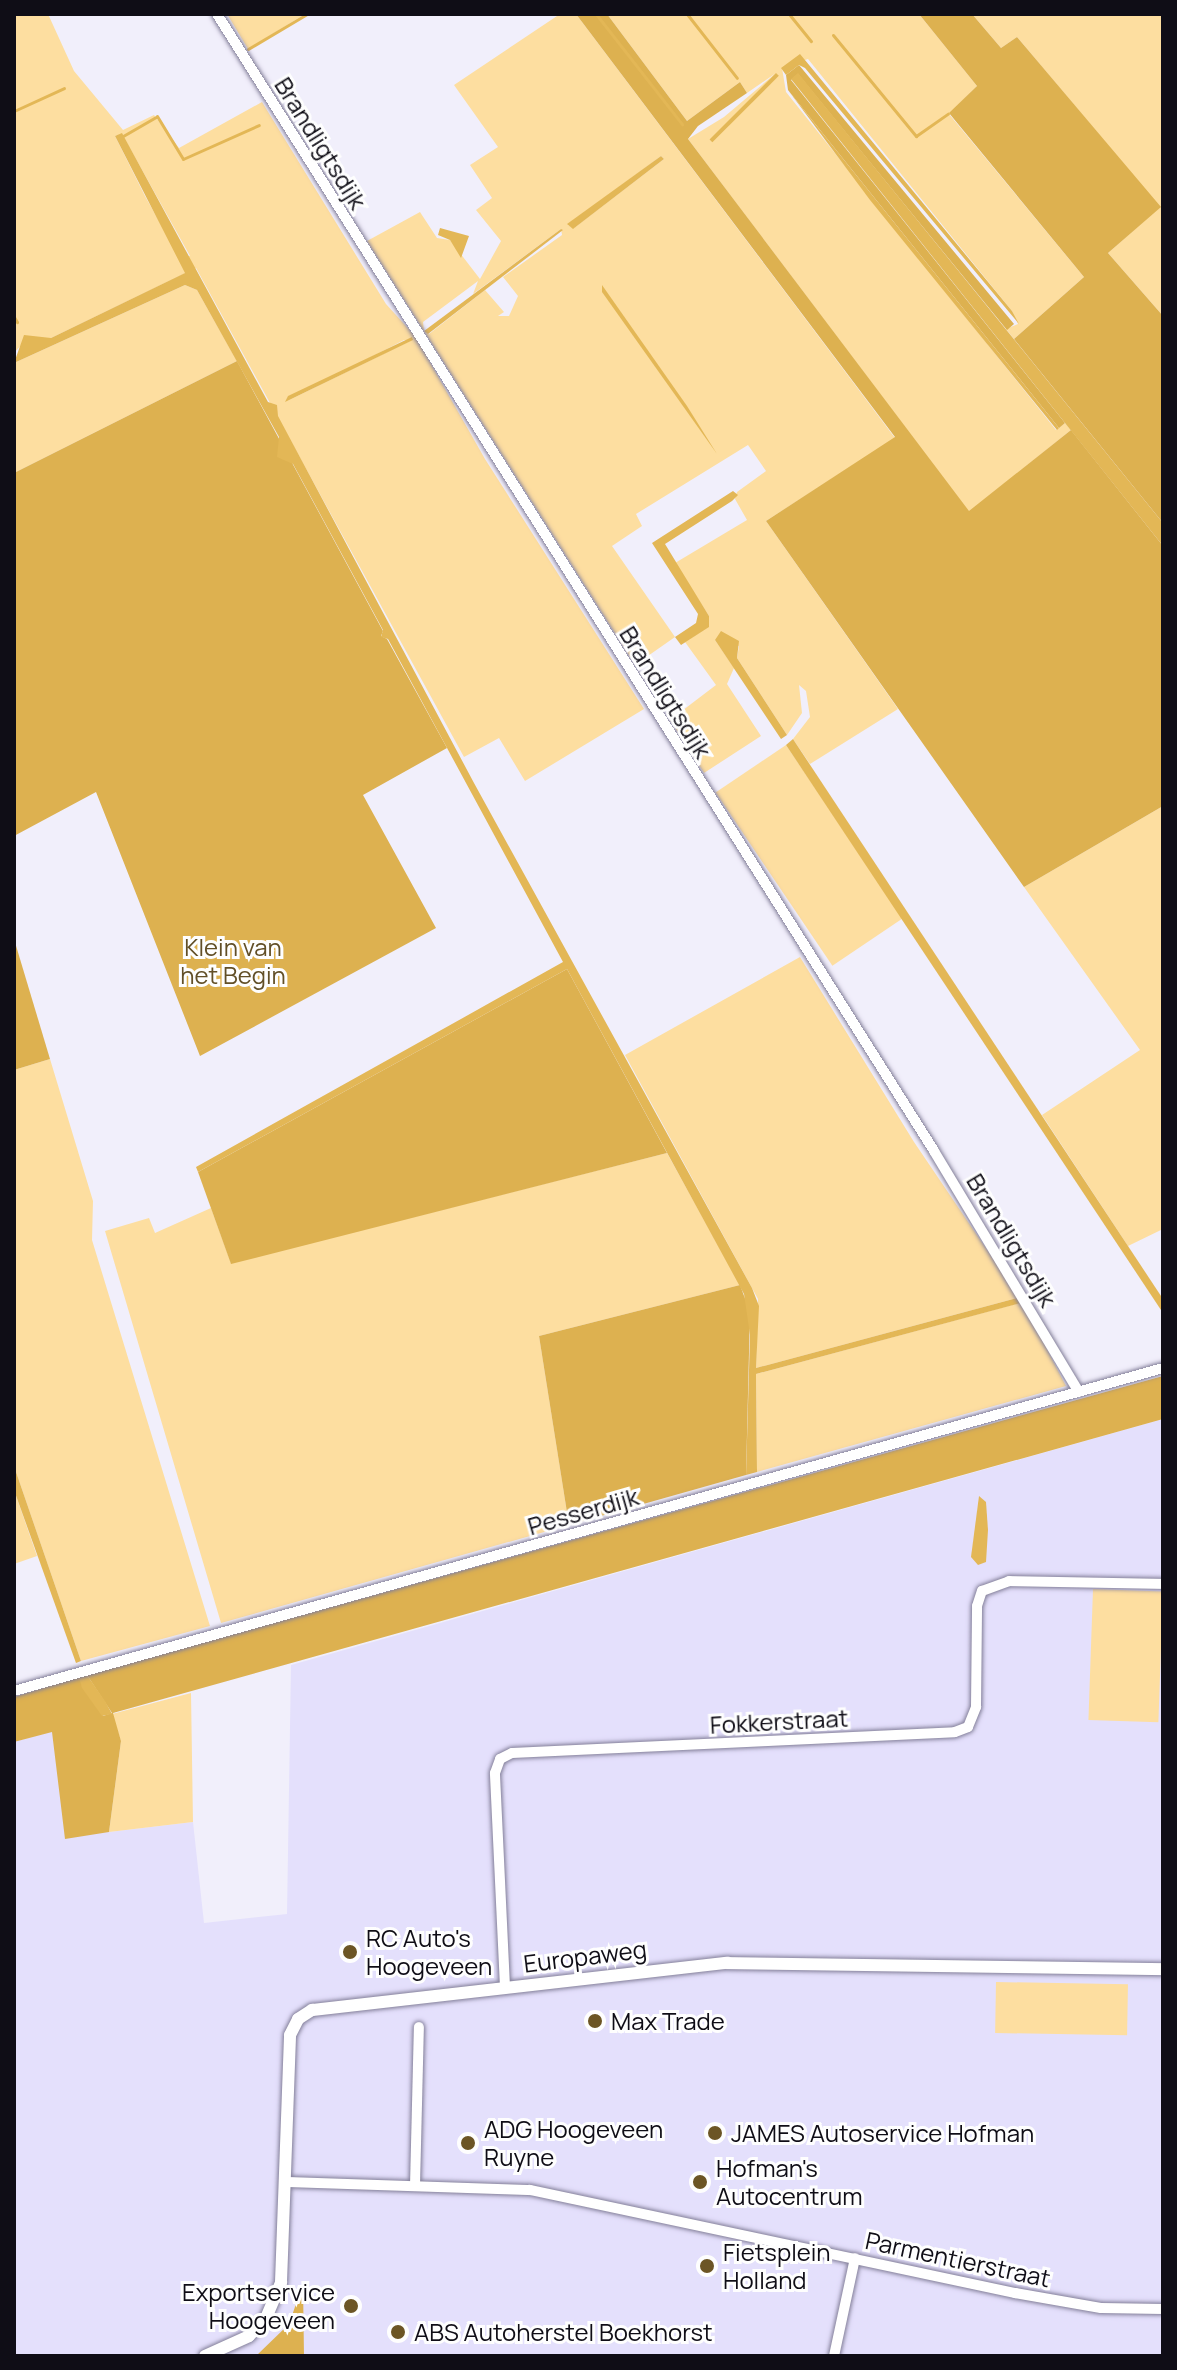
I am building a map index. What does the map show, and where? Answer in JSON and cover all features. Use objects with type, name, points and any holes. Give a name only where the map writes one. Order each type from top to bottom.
[{"type":"main road","name":"Europaweg","points":[[205,2356],[249,2336],[272,2308],[281,2282],[290,2035],[300,2017],[318,2008],[727,1963],[1163,1969]]},
{"type":"street","name":"Brandligtsdijk","points":[[217,14],[934,1151],[1079,1392]]},
{"type":"street","name":"Pesserdijk","points":[[14,1691],[1163,1368]]},
{"type":"street","name":"Fokkerstraat","points":[[505,1987],[495,1773],[500,1759],[512,1753],[955,1732],[968,1727],[976,1707],[977,1606],[982,1591],[1009,1581],[1163,1584]]},
{"type":"street","points":[[415,2186],[419,2027]]},
{"type":"street","name":"Parmentierstraat","points":[[285,2182],[534,2191],[1056,2301],[1163,2309]]},
{"type":"street","points":[[834,2356],[855,2258]]},
{"type":"shaded area","points":[[14,14],[48,14],[74,71],[123,130],[154,115],[179,148],[262,102],[386,304],[415,336],[485,459],[644,709],[525,781],[499,738],[464,757],[196,268],[51,338],[25,341],[14,353]],"holes":[[[122,134],[190,256],[180,259],[115,136]],[[404,340],[412,340],[285,402]]]},
{"type":"shaded area","points":[[227,14],[305,14],[248,49]]},
{"type":"shaded area","points":[[560,14],[576,14],[895,438],[766,521],[898,709],[810,764],[793,739],[810,717],[806,691],[799,685],[802,713],[787,735],[737,658],[739,646],[715,640],[734,668],[727,684],[761,736],[704,773],[670,720],[716,685],[685,642],[708,627],[709,616],[675,563],[747,520],[735,499],[737,492],[766,471],[748,445],[636,514],[642,526],[612,546],[675,637],[635,665],[367,241],[420,212],[437,238],[450,240],[480,279],[501,241],[476,210],[492,198],[470,165],[498,147],[454,85]],"holes":[[[661,156],[664,159],[574,228],[568,225]],[[561,229],[562,235],[503,277],[518,296],[509,316],[498,316],[504,312],[485,290],[429,334],[424,331],[423,322],[478,281],[473,294]]]},
{"type":"shaded area","points":[[607,14],[919,14],[977,86],[949,114],[1084,277],[1014,339],[1006,329],[1018,324],[1012,311],[808,59],[782,68],[786,92],[1056,430],[1065,423],[1071,430],[969,512],[688,139],[724,117],[776,73],[747,93],[740,82],[687,121]]},
{"type":"shaded area","points":[[972,14],[1163,14],[1163,316],[1108,253],[1160,207],[1017,37],[1001,48]]},
{"type":"shaded area","points":[[800,54],[1012,311],[1019,324],[805,68],[799,65],[786,75],[781,68]]},
{"type":"shaded area","points":[[776,73],[779,76],[712,142],[710,139]]},
{"type":"shaded area","points":[[798,73],[1163,523],[1163,546],[791,79]]},
{"type":"shaded area","points":[[788,90],[1059,428],[1057,430],[870,200]]},
{"type":"shaded area","points":[[122,133],[268,402],[277,405],[278,416],[474,783],[752,1288],[759,1306],[756,1368],[1017,1298],[1021,1303],[756,1374],[757,1472],[746,1475],[750,1335],[744,1294],[567,969],[198,1172],[196,1167],[563,962],[388,639],[381,637],[383,630],[293,464],[277,457],[279,437],[197,290],[185,285],[14,363],[24,335],[51,338],[185,273],[115,136]]},
{"type":"shaded area","points":[[661,156],[664,159],[573,229],[567,224]]},
{"type":"shaded area","points":[[440,228],[469,236],[461,258],[450,240],[438,235]]},
{"type":"shaded area","points":[[561,229],[428,334],[424,331]]},
{"type":"shaded area","points":[[185,285],[197,290],[237,361],[14,473],[14,363]]},
{"type":"shaded area","points":[[602,285],[687,406],[717,454],[602,292]]},
{"type":"shaded area","points":[[412,337],[413,340],[285,402],[288,396]]},
{"type":"shaded area","points":[[733,491],[738,495],[732,501],[665,544],[709,616],[709,627],[681,645],[675,637],[696,623],[698,614],[652,543]]},
{"type":"shaded area","points":[[721,631],[739,641],[737,658],[787,735],[781,739],[715,640]]},
{"type":"shaded area","points":[[793,739],[1163,1299],[1163,1313],[786,745]]},
{"type":"shaded area","points":[[786,745],[903,918],[832,966],[716,793]]},
{"type":"shaded area","points":[[1163,806],[1163,1229],[1128,1246],[1042,1115],[1140,1050],[1024,887]]},
{"type":"shaded area","points":[[800,957],[914,1142],[1023,1303],[1066,1386],[757,1472],[756,1374],[1020,1303],[1017,1298],[756,1368],[758,1299],[625,1055]]},
{"type":"shaded area","points":[[50,1059],[93,1201],[92,1240],[210,1626],[81,1661],[14,1466],[14,1070]]},
{"type":"shaded area","points":[[667,1153],[740,1285],[539,1336],[569,1525],[221,1623],[105,1231],[149,1218],[155,1233],[211,1208],[231,1263]]},
{"type":"shaded area","points":[[1163,1419],[1163,2356],[14,2356],[14,1742],[112,1714],[109,1832],[193,1822],[204,1923],[287,1914],[291,1665]]},
{"type":"shaded area","points":[[14,1466],[81,1661],[76,1663],[14,1490]]},
{"type":"shaded area","points":[[14,1490],[37,1556],[14,1564]]},
{"type":"shaded area","points":[[979,1496],[986,1502],[988,1530],[986,1562],[978,1565],[971,1557]]},
{"type":"shaded area","points":[[1093,1589],[1163,1591],[1158,1722],[1088,1720]]},
{"type":"shaded area","points":[[87,1675],[112,1714],[102,1716],[82,1688],[79,1677]]},
{"type":"shaded area","points":[[191,1693],[193,1822],[109,1832],[121,1741],[112,1714]]},
{"type":"shaded area","points":[[996,1982],[1128,1984],[1127,2035],[995,2033]]},
{"type":"green space","points":[[576,14],[607,14],[687,121],[740,82],[747,93],[698,126],[688,139],[969,511],[1071,430],[1163,546],[1163,806],[1024,887],[766,521],[895,437]]},
{"type":"green space","points":[[919,14],[972,14],[1001,48],[1017,37],[1161,207],[1108,253],[1163,316],[1163,523],[1014,339],[1084,277],[949,113],[977,86]]},
{"type":"green space","points":[[799,65],[1014,324],[1007,330],[798,74],[791,80],[1065,423],[1059,428],[788,90],[786,75]]},
{"type":"green space","name":"Klein van het Begin","points":[[237,361],[383,631],[381,636],[387,639],[447,748],[363,795],[436,928],[200,1056],[96,792],[14,836],[14,473]]},
{"type":"green space","points":[[14,939],[50,1059],[14,1070]]},
{"type":"green space","points":[[567,969],[667,1153],[231,1264],[198,1172]]},
{"type":"green space","points":[[740,1285],[750,1312],[746,1475],[569,1525],[539,1336]]},
{"type":"green space","points":[[1163,1376],[1163,1419],[113,1713],[121,1741],[109,1832],[65,1839],[52,1732],[14,1742],[14,1697],[79,1677],[103,1716],[112,1713],[87,1675]]},
{"type":"green space","points":[[303,2284],[304,2356],[256,2356],[289,2324]]},
{"type":"waterway","points":[[248,49],[307,14]]},
{"type":"waterway","points":[[596,14],[682,124]]},
{"type":"waterway","points":[[687,14],[737,78]]},
{"type":"waterway","points":[[789,14],[811,41]]},
{"type":"waterway","points":[[833,35],[916,136],[948,114]]},
{"type":"waterway","points":[[14,111],[64,88]]},
{"type":"waterway","points":[[123,136],[157,116],[183,159],[259,125]]},
{"type":"waterway","points":[[14,317],[17,322]]},
{"type":"place","name":"RC Auto's Hoogeveen","points":[[350,1952]]},
{"type":"place","name":"Max Trade","points":[[595,2021]]},
{"type":"place","name":"JAMES Autoservice Hofman","points":[[715,2133]]},
{"type":"place","name":"ADG Hoogeveen Ruyne","points":[[468,2143]]},
{"type":"place","name":"Hofman's Autocentrum","points":[[700,2182]]},
{"type":"place","name":"Fietsplein Holland","points":[[707,2266]]},
{"type":"place","name":"Exportservice Hoogeveen","points":[[351,2306]]},
{"type":"place","name":"ABS Autoherstel Boekhorst","points":[[398,2332]]}]
